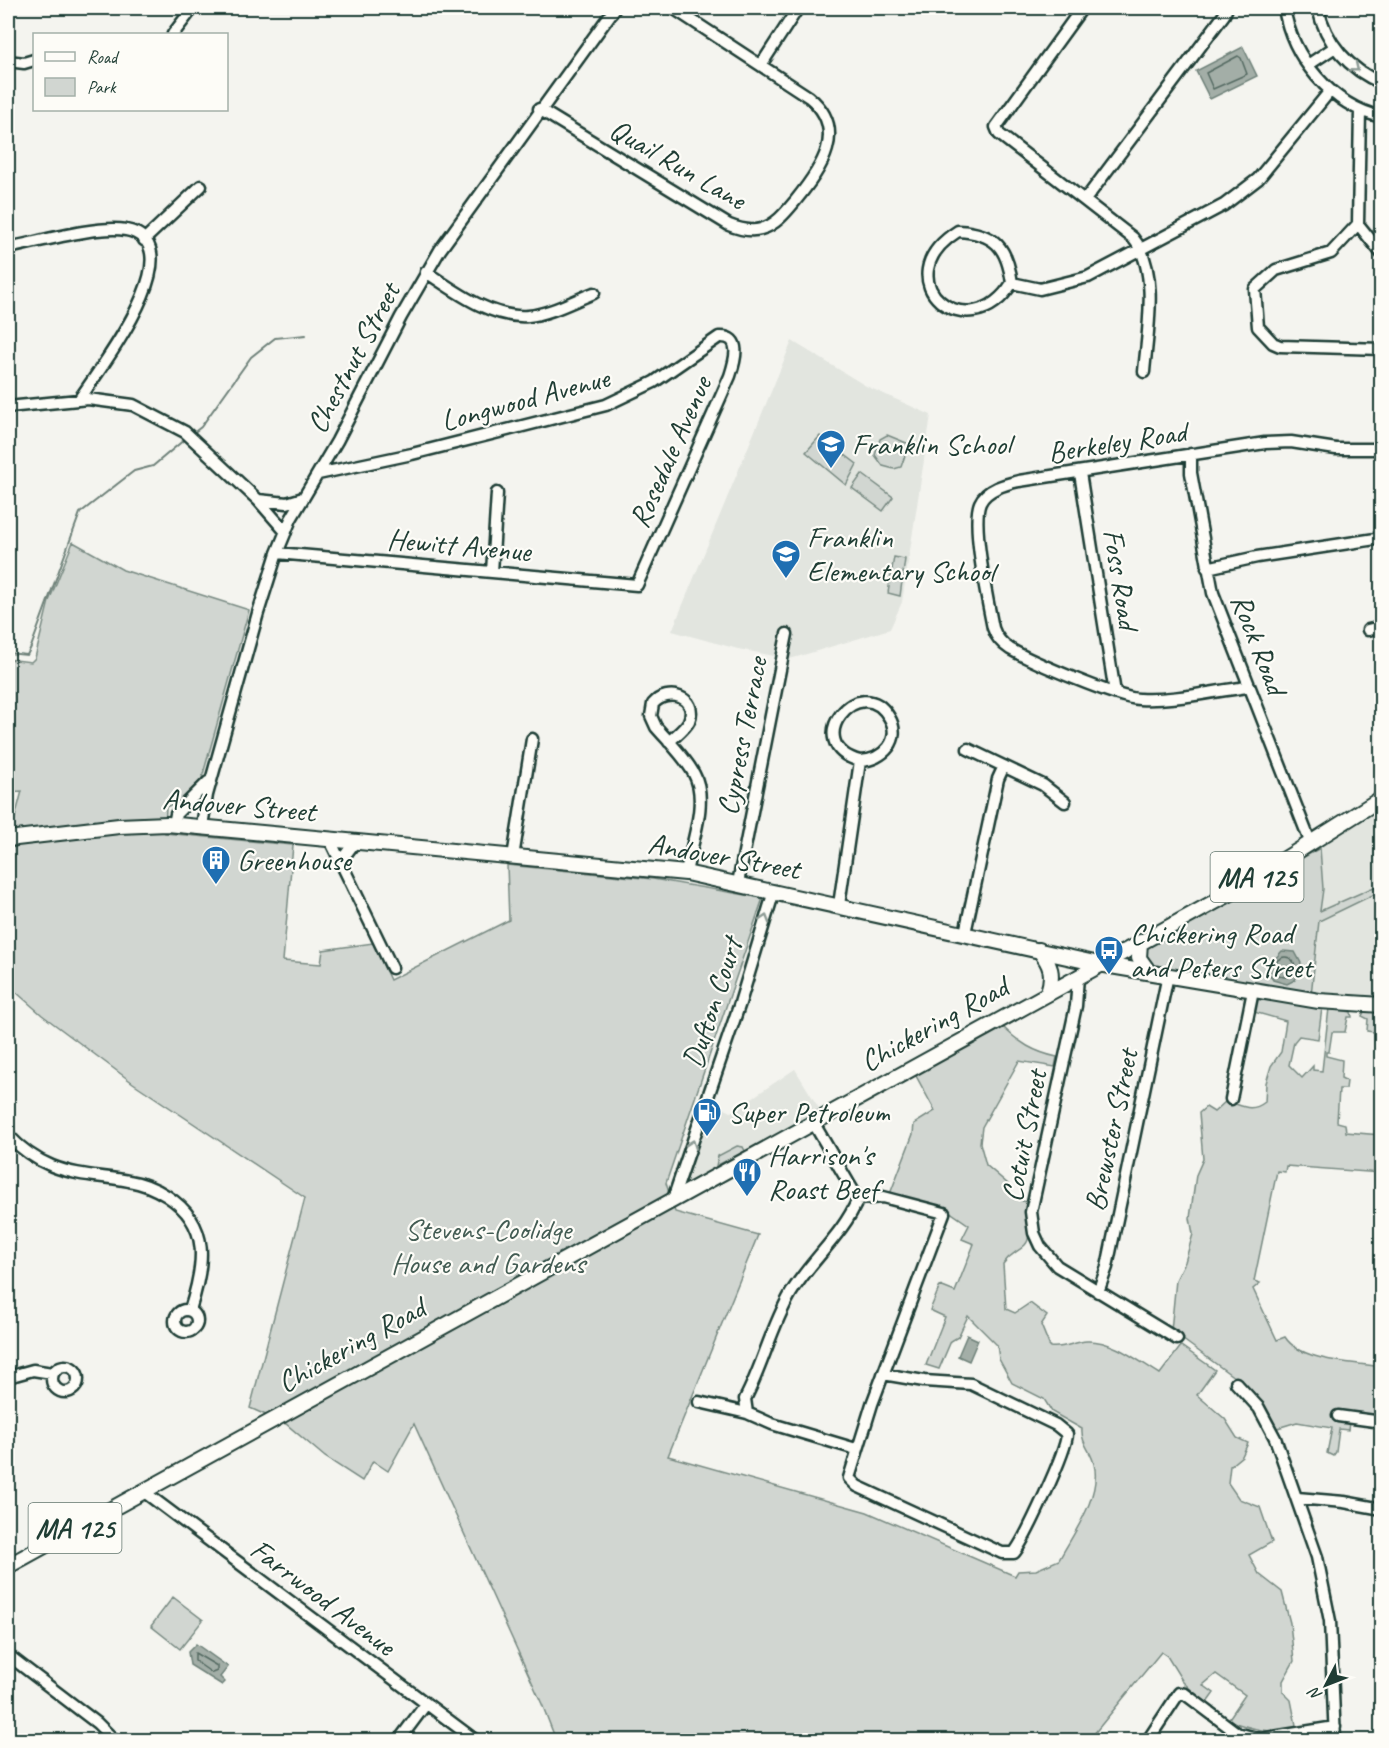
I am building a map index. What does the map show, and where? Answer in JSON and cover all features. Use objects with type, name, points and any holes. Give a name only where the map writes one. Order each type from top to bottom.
[{"type":"main road","name":"MA 125","points":[[1099,964],[1231,892],[1382,798]]},
{"type":"main road","name":"Andover Street","points":[[8,839],[119,826],[174,824],[686,873],[1099,964],[1319,1002],[1382,1005]]},
{"type":"main road","points":[[1140,942],[1138,958],[1149,972]]},
{"type":"main road","points":[[1039,950],[1051,968],[1052,980],[1048,992]]},
{"type":"main road","name":"Chickering Road","points":[[8,1566],[1099,964]]},
{"type":"street","points":[[174,33],[193,8]]},
{"type":"street","name":"Chestnut Street","points":[[202,826],[204,807],[277,553],[303,498],[426,272],[539,109],[615,8]]},
{"type":"street","name":"Quail Run Lane","points":[[539,109],[729,225],[741,229],[760,229],[783,216],[813,178],[824,159],[830,135],[826,117],[815,102],[673,8]]},
{"type":"street","points":[[761,65],[798,8]]},
{"type":"street","points":[[1082,8],[996,127],[1008,141],[1133,238],[1141,249],[1148,271],[1150,313],[1144,372]]},
{"type":"street","points":[[1084,200],[1227,8]]},
{"type":"street","points":[[1284,8],[1290,31],[1308,65],[1330,90],[1360,110],[1382,117]]},
{"type":"street","points":[[1318,8],[1322,24],[1335,47],[1353,66],[1382,83]]},
{"type":"street","points":[[1308,65],[1335,47]]},
{"type":"street","points":[[8,61],[24,63],[33,60]]},
{"type":"street","points":[[1012,283],[1040,289],[1066,285],[1095,274],[1209,214],[1246,190],[1272,163],[1330,90]]},
{"type":"street","points":[[1360,110],[1358,224],[1382,254]]},
{"type":"street","points":[[144,240],[201,186]]},
{"type":"street","points":[[1358,224],[1331,253],[1268,275],[1254,294],[1256,321],[1267,338],[1280,346],[1382,349]]},
{"type":"street","points":[[8,248],[115,229],[135,233],[144,240],[153,266],[145,293],[79,400]]},
{"type":"street","points":[[958,231],[986,235],[1001,248],[1009,264],[1012,283],[1005,294],[990,306],[976,311],[954,310],[942,305],[931,293],[927,277],[930,259],[939,243],[958,231]]},
{"type":"street","points":[[426,272],[488,309],[514,316],[536,315],[594,293]]},
{"type":"street","name":"Longwood Avenue","points":[[318,474],[412,454],[606,405],[654,382],[714,339],[729,338]]},
{"type":"street","name":"Rosedale Avenue","points":[[637,585],[730,376],[736,353],[735,343],[729,338]]},
{"type":"street","points":[[8,407],[79,400],[133,405],[189,435],[258,500],[286,532]]},
{"type":"street","name":"Berkeley Road","points":[[1248,687],[1140,699],[1115,693],[1010,648],[996,634],[988,604],[979,527],[980,503],[988,492],[1011,483],[1277,442],[1336,449],[1382,448]]},
{"type":"street","name":"Rock Road","points":[[1191,454],[1191,473],[1212,593],[1311,843]]},
{"type":"street","name":"Foss Road","points":[[1080,473],[1115,693]]},
{"type":"street","points":[[492,572],[497,493]]},
{"type":"street","points":[[258,500],[287,503],[303,498]]},
{"type":"street","points":[[1207,568],[1257,557],[1382,538]]},
{"type":"street","name":"Hewitt Avenue","points":[[277,553],[637,585]]},
{"type":"street","points":[[1368,630],[1382,627]]},
{"type":"street","name":"Cypress Terrace","points":[[738,883],[786,634]]},
{"type":"street","points":[[669,742],[684,728],[690,716],[690,709],[683,698],[670,694],[657,699],[651,709],[653,722],[669,742],[694,773],[701,794],[700,810],[686,873]]},
{"type":"street","points":[[858,702],[868,702],[886,711],[894,730],[888,750],[880,757],[860,761],[843,754],[834,737],[834,728],[842,711],[858,702]]},
{"type":"street","points":[[513,857],[532,739]]},
{"type":"street","points":[[968,749],[1043,785],[1065,802]]},
{"type":"street","points":[[839,905],[860,761]]},
{"type":"street","points":[[965,933],[998,779],[1004,766]]},
{"type":"street","name":"Chestnut Street","points":[[174,824],[176,814],[203,789],[214,772]]},
{"type":"street","points":[[330,840],[392,968]]},
{"type":"street","points":[[344,873],[343,858],[355,842]]},
{"type":"street","name":"Dufton Court","points":[[673,1199],[740,1003],[774,891]]},
{"type":"street","name":"Brewster Street","points":[[1098,1292],[1105,1277],[1168,975]]},
{"type":"street","name":"Cotuit Street","points":[[1078,976],[1076,1006],[1032,1215],[1034,1233],[1045,1255],[1098,1292],[1177,1339]]},
{"type":"street","points":[[1230,1099],[1253,991]]},
{"type":"street","points":[[813,1122],[858,1199]]},
{"type":"street","points":[[8,1135],[29,1153],[53,1166],[86,1175],[143,1185],[158,1191],[183,1209],[199,1231],[201,1245],[198,1285],[190,1310]]},
{"type":"street","points":[[858,1199],[883,1197],[944,1213],[883,1374],[856,1449],[849,1478],[854,1485],[1006,1555],[1014,1553],[1064,1450],[1067,1434],[1060,1427],[989,1391],[962,1383],[924,1381],[883,1374]]},
{"type":"street","points":[[747,1413],[745,1399],[781,1312],[798,1282],[844,1223],[858,1199]]},
{"type":"street","points":[[8,1377],[33,1370],[52,1373]]},
{"type":"street","points":[[1236,1383],[1267,1421],[1286,1462],[1327,1597],[1335,1740]]},
{"type":"street","points":[[699,1402],[747,1413],[856,1449]]},
{"type":"street","points":[[1338,1416],[1382,1422]]},
{"type":"street","name":"Farrwood Avenue","points":[[143,1491],[475,1740]]},
{"type":"street","points":[[1297,1498],[1344,1502],[1382,1509]]},
{"type":"street","points":[[8,1655],[97,1723],[114,1740]]},
{"type":"street","points":[[1148,1740],[1173,1698],[1179,1694],[1185,1694],[1237,1732],[1260,1739],[1335,1727]]},
{"type":"street","points":[[399,1740],[426,1704]]},
{"type":"shaded area","name":"Franklin School","points":[[792,341],[866,386],[931,415],[902,602],[890,629],[790,659],[738,649],[672,631]]},
{"type":"shaded area","points":[[1381,806],[1381,999],[1311,995],[1323,889],[1319,846]]},
{"type":"shaded area","points":[[795,1069],[820,1110],[681,1190],[710,1101],[731,1112]]},
{"type":"green space","points":[[887,435],[909,444],[901,467],[894,469],[883,466],[875,455],[880,439]]},
{"type":"green space","points":[[820,436],[857,464],[846,485],[806,452]]},
{"type":"green space","points":[[862,474],[893,497],[883,511],[852,488]]},
{"type":"green space","name":"Stevens-Coolidge House and Gardens","points":[[73,542],[123,570],[249,610],[200,785],[188,797],[166,807],[165,833],[293,845],[283,961],[321,964],[323,950],[373,943],[390,980],[509,920],[507,865],[653,879],[763,898],[666,1183],[675,1212],[758,1235],[668,1456],[867,1512],[1015,1576],[1018,1571],[1036,1570],[1059,1560],[1085,1514],[1094,1488],[1093,1459],[1083,1439],[1082,1429],[1052,1412],[1044,1399],[1012,1383],[999,1359],[997,1345],[968,1316],[958,1337],[951,1341],[939,1369],[926,1365],[945,1317],[930,1310],[940,1286],[955,1292],[974,1244],[962,1239],[969,1225],[949,1211],[949,1208],[890,1194],[913,1134],[914,1124],[935,1111],[915,1074],[1002,1026],[1027,1046],[1057,1057],[1055,1067],[1019,1061],[982,1127],[980,1143],[986,1165],[1008,1184],[1014,1199],[1027,1202],[1029,1237],[1025,1245],[1003,1264],[1006,1309],[1015,1313],[1030,1303],[1047,1316],[1041,1325],[1050,1347],[1087,1341],[1106,1344],[1125,1352],[1160,1374],[1181,1346],[1215,1370],[1197,1395],[1225,1419],[1237,1438],[1248,1443],[1242,1456],[1230,1466],[1228,1483],[1239,1499],[1260,1507],[1272,1542],[1249,1555],[1259,1574],[1282,1592],[1290,1623],[1294,1661],[1283,1681],[1283,1692],[1291,1700],[1297,1730],[1262,1730],[1228,1720],[1245,1695],[1216,1674],[1203,1685],[1214,1693],[1206,1704],[1183,1682],[1167,1656],[1161,1652],[1089,1740],[556,1740],[542,1704],[414,1424],[388,1471],[373,1461],[362,1481],[325,1457],[286,1424],[250,1408],[305,1198],[133,1083],[42,1015],[8,985],[8,848],[15,847],[12,829],[22,791],[8,792],[8,659],[31,662],[35,658],[49,601]]},
{"type":"green space","points":[[894,557],[905,559],[900,596],[888,593]]},
{"type":"green space","points":[[1320,848],[1323,889],[1320,911],[1381,884],[1381,891],[1319,921],[1311,995],[1148,965],[1143,952],[1145,947]]},
{"type":"green space","points":[[1263,995],[1322,1008],[1318,1039],[1299,1036],[1294,1042],[1289,1065],[1302,1078],[1313,1066],[1313,1070],[1322,1071],[1329,1008],[1351,1012],[1352,1017],[1348,1017],[1345,1032],[1332,1032],[1329,1052],[1326,1052],[1326,1056],[1342,1060],[1341,1078],[1347,1081],[1346,1089],[1339,1089],[1337,1122],[1345,1124],[1346,1132],[1381,1135],[1381,1173],[1286,1166],[1285,1172],[1277,1171],[1254,1281],[1260,1283],[1253,1289],[1277,1340],[1285,1337],[1303,1352],[1328,1360],[1381,1367],[1381,1420],[1349,1422],[1348,1430],[1339,1429],[1336,1452],[1333,1456],[1327,1453],[1332,1428],[1297,1422],[1274,1429],[1242,1383],[1171,1331],[1176,1280],[1185,1262],[1193,1234],[1190,1218],[1196,1175],[1203,1159],[1199,1113],[1206,1107],[1214,1112],[1226,1101],[1250,1108],[1260,1106],[1265,1102],[1266,1083],[1271,1066],[1281,1052],[1286,1021],[1254,1012],[1254,1003]]},
{"type":"green space","points":[[1365,1010],[1381,1011],[1381,1033],[1367,1031],[1368,1019],[1362,1016]]},
{"type":"green space","points":[[737,1146],[743,1147],[745,1151],[716,1166],[718,1156]]},
{"type":"green space","points":[[173,1597],[203,1620],[180,1649],[151,1626]]},
{"type":"water","points":[[1243,47],[1257,76],[1210,99],[1196,71]]},
{"type":"water","points":[[1282,951],[1295,952],[1302,965],[1295,980],[1287,984],[1273,980],[1266,969]]},
{"type":"water","points":[[967,1335],[978,1340],[969,1361],[958,1356]]},
{"type":"water","points":[[196,1644],[228,1667],[220,1677],[225,1682],[222,1685],[190,1665],[188,1652]]},
{"type":"waterway","points":[[192,434],[201,427],[251,357],[275,338],[306,335]]},
{"type":"waterway","points":[[8,653],[27,655],[80,513],[134,471],[153,466],[185,439]]},
{"type":"place","name":"Franklin School","points":[[831,470]]},
{"type":"place","name":"Franklin Elementary School","points":[[786,580]]},
{"type":"place","name":"Greenhouse","points":[[216,886]]},
{"type":"place","name":"Chickering Road and Peters Street","points":[[1109,976]]},
{"type":"place","name":"Super Petroleum","points":[[707,1138]]},
{"type":"place","name":"Harrison's Roast Beef","points":[[747,1198]]}]
